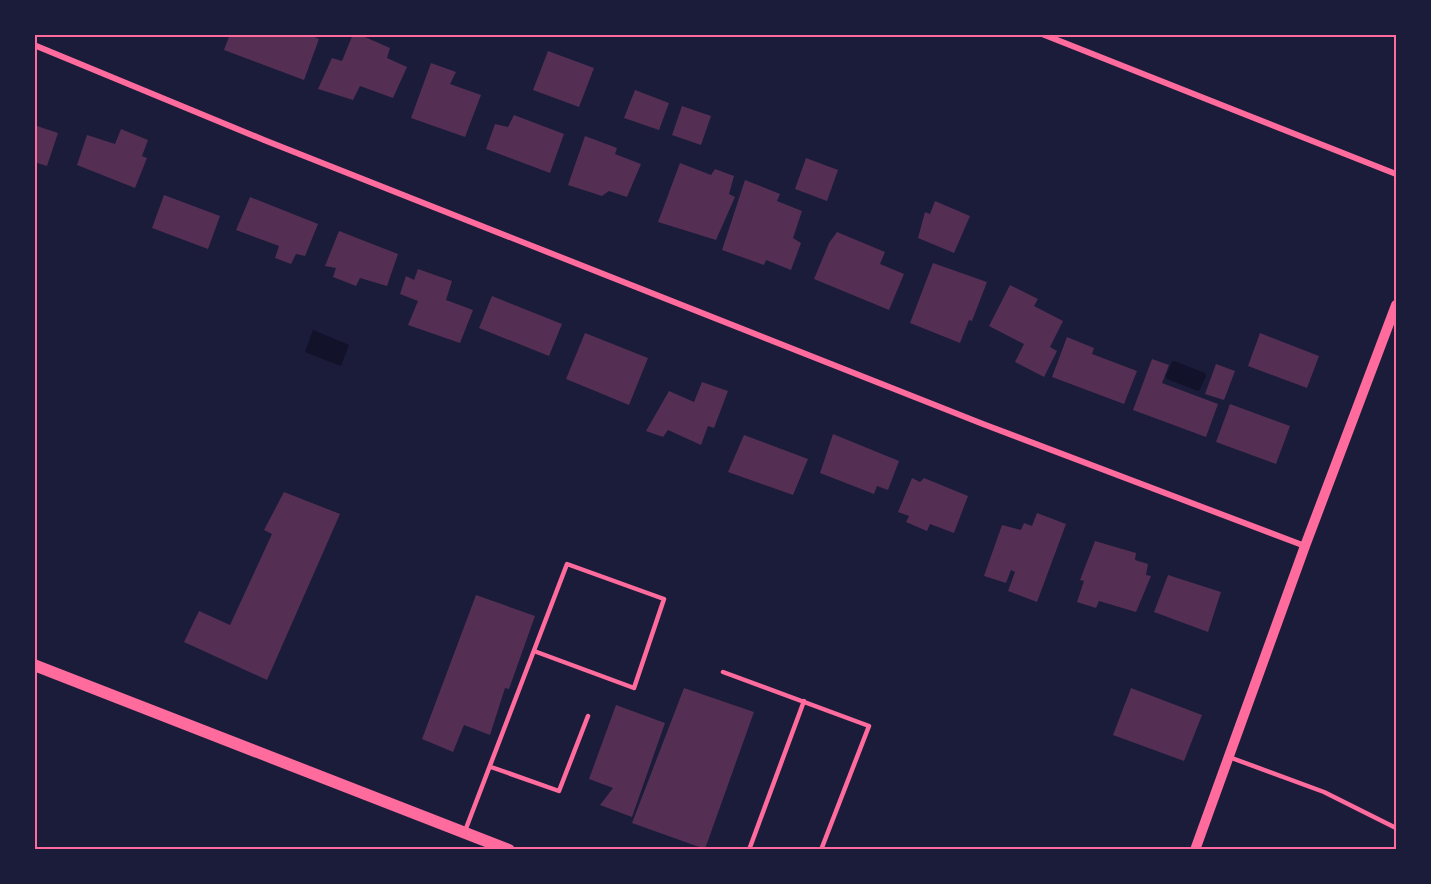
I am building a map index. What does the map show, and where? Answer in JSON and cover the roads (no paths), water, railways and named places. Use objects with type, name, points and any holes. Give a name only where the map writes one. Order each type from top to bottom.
[{"type":"main road","points":[[34,665],[509,849]]},
{"type":"street","points":[[1042,34],[1396,174]]},
{"type":"street","points":[[34,45],[264,140],[983,424],[1305,546]]},
{"type":"street","points":[[1195,849],[1396,304]]},
{"type":"lane","points":[[465,832],[567,564],[664,599],[634,688],[534,651]]},
{"type":"lane","points":[[723,672],[869,726],[821,849]]},
{"type":"lane","points":[[749,849],[804,701]]},
{"type":"lane","points":[[491,767],[559,791],[588,716]]},
{"type":"lane","points":[[1229,757],[1324,792],[1396,828]]}]
